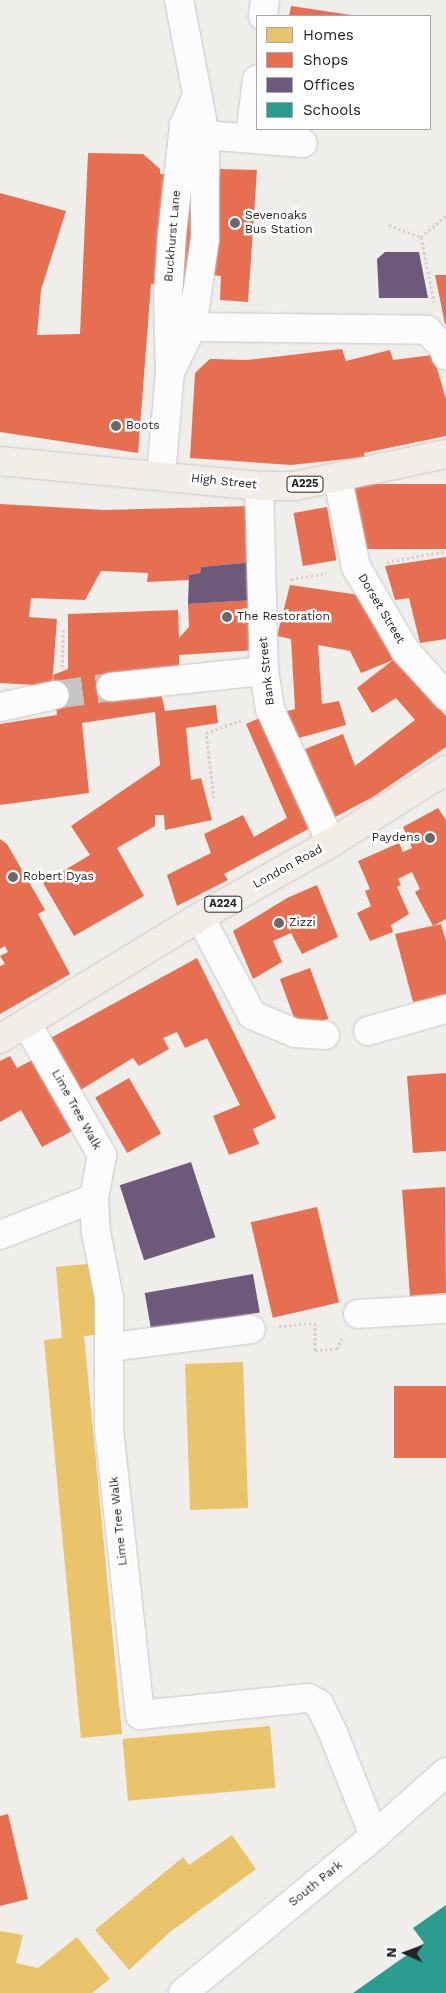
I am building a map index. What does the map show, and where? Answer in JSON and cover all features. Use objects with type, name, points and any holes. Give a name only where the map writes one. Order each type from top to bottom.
[{"type":"main road","name":"High Street","points":[[0,461],[259,486],[295,486],[338,479],[446,454]]},
{"type":"main road","name":"London Road","points":[[0,1039],[28,1024],[200,917],[331,843],[446,770]]},
{"type":"street","name":"Buckhurst Lane","points":[[160,476],[170,372],[168,296],[172,234],[184,125],[196,98],[193,59],[179,0]]},
{"type":"street","points":[[263,15],[265,0]]},
{"type":"street","points":[[250,136],[256,87]]},
{"type":"street","points":[[170,372],[192,327],[205,239],[205,135],[196,98]]},
{"type":"street","points":[[205,135],[250,136],[303,143]]},
{"type":"street","points":[[192,327],[427,330],[445,352]]},
{"type":"street","name":"Dorset Street","points":[[338,479],[356,567],[405,650],[446,696]]},
{"type":"street","name":"Bank Street","points":[[259,486],[264,671],[270,709],[331,843]]},
{"type":"street","points":[[110,687],[264,671]]},
{"type":"street","points":[[0,706],[59,683]]},
{"type":"street","points":[[200,917],[252,1015],[295,1033],[325,1035]]},
{"type":"street","points":[[368,1031],[446,1009]]},
{"type":"street","name":"Lime Tree Walk","points":[[28,1024],[102,1155],[94,1198],[96,1232],[109,1298],[111,1347],[109,1429],[140,1715],[308,1698],[319,1704],[333,1733],[374,1836]]},
{"type":"street","points":[[0,1235],[94,1198]]},
{"type":"street","points":[[358,1314],[446,1309]]},
{"type":"street","points":[[111,1347],[251,1329]]},
{"type":"street","name":"South Park","points":[[183,1993],[374,1836],[446,1772]]},
{"type":"path","points":[[421,237],[446,216]]},
{"type":"path","points":[[389,225],[421,237]]},
{"type":"path","points":[[421,237],[445,352]]},
{"type":"path","points":[[59,683],[63,630]]},
{"type":"path","points":[[214,798],[206,733],[270,709]]},
{"type":"building: Homes","points":[[96,1263],[102,1334],[84,1336],[122,1734],[81,1738],[44,1340],[62,1338],[56,1267]]},
{"type":"building: Homes","points":[[243,1362],[248,1508],[190,1510],[185,1364]]},
{"type":"building: Homes","points":[[270,1726],[275,1788],[128,1801],[123,1739]]},
{"type":"building: Homes","points":[[232,1835],[256,1869],[170,1932],[129,1970],[95,1930],[183,1857],[189,1865]]},
{"type":"building: Homes","points":[[0,1931],[23,1935],[16,1963],[38,1968],[77,1937],[110,1979],[92,1993],[0,1993]]},
{"type":"building: Shops","points":[[291,6],[351,15],[289,15]]},
{"type":"building: Shops","points":[[88,153],[143,154],[160,169],[160,174],[170,174],[162,285],[151,284],[138,453],[0,432],[0,193],[66,211],[41,290],[37,335],[80,334]]},
{"type":"building: Shops","points":[[186,165],[197,166],[186,288],[175,288]]},
{"type":"building: Shops","name":"Sevenoaks Bus Station","points":[[220,169],[257,170],[248,302],[220,300],[221,276],[212,275]]},
{"type":"building: Shops","points":[[435,275],[446,275],[446,324],[445,324]]},
{"type":"building: Shops","points":[[342,349],[346,361],[390,350],[393,360],[433,355],[446,399],[446,436],[364,453],[365,457],[291,465],[190,458],[195,373],[210,359],[247,360]]},
{"type":"building: Shops","points":[[351,484],[446,484],[446,549],[351,549]]},
{"type":"building: Shops","points":[[0,504],[104,510],[251,506],[253,562],[201,567],[200,573],[189,575],[189,580],[147,582],[148,573],[101,571],[85,600],[31,598],[29,617],[57,619],[52,686],[0,683]]},
{"type":"building: Shops","points":[[327,507],[336,560],[303,566],[294,513]]},
{"type":"building: Shops","points":[[446,557],[446,639],[420,643],[409,598],[395,600],[385,566]]},
{"type":"building: Shops","points":[[290,585],[359,595],[393,660],[361,673],[350,651],[318,645],[322,704],[339,701],[346,725],[295,739],[284,712],[295,709],[291,639],[277,636]]},
{"type":"building: Shops","points":[[255,600],[256,650],[179,655],[179,678],[160,688],[165,711],[216,705],[218,723],[186,728],[191,780],[201,778],[212,820],[165,830],[164,815],[155,815],[155,826],[117,848],[144,896],[74,936],[43,883],[90,855],[71,826],[160,765],[155,712],[82,723],[89,793],[0,805],[0,724],[57,715],[53,675],[68,669],[68,614],[178,610],[179,638],[189,627],[188,604]]},
{"type":"building: Shops","points":[[393,660],[446,716],[446,747],[373,797],[333,818],[305,749],[343,734],[355,766],[415,720],[396,698],[372,713],[357,688]]},
{"type":"building: Shops","points":[[264,716],[314,826],[224,874],[228,880],[177,906],[167,875],[211,853],[204,834],[243,815],[254,837],[287,818],[246,724]]},
{"type":"building: Shops","points":[[438,808],[446,820],[446,919],[433,926],[415,892],[420,889],[412,872],[398,879],[401,885],[397,887],[409,914],[391,925],[393,932],[370,941],[357,913],[371,906],[365,891],[370,889],[358,861],[399,843],[403,852],[412,848],[403,827]]},
{"type":"building: Shops","points":[[0,839],[7,844],[45,910],[38,914],[70,974],[0,1014],[0,966],[5,964],[0,956],[8,952],[5,946],[0,949]]},
{"type":"building: Shops","points":[[317,885],[338,937],[302,954],[291,933],[273,941],[282,962],[253,979],[233,931],[287,898]]},
{"type":"building: Shops","points":[[441,924],[446,941],[446,995],[413,1002],[395,934]]},
{"type":"building: Shops","points":[[197,958],[276,1118],[253,1129],[259,1144],[229,1155],[213,1116],[240,1105],[207,1038],[185,1048],[177,1032],[163,1038],[169,1049],[139,1066],[133,1058],[77,1092],[47,1040]]},
{"type":"building: Shops","points":[[310,968],[328,1019],[298,1030],[280,979]]},
{"type":"building: Shops","points":[[10,1056],[17,1068],[38,1057],[76,1129],[42,1147],[21,1110],[0,1122],[0,1061]]},
{"type":"building: Shops","points":[[446,1073],[446,1151],[413,1153],[407,1076]]},
{"type":"building: Shops","points":[[129,1078],[161,1133],[127,1153],[95,1098]]},
{"type":"building: Shops","points":[[445,1187],[446,1293],[410,1296],[402,1190]]},
{"type":"building: Shops","points":[[317,1207],[339,1302],[273,1318],[251,1222]]},
{"type":"building: Shops","points":[[394,1386],[446,1386],[446,1458],[394,1458]]},
{"type":"building: Shops","points":[[8,1814],[28,1899],[0,1906],[0,1816]]},
{"type":"building: Offices","points":[[385,252],[419,252],[428,298],[379,298],[377,259]]},
{"type":"building: Offices","points":[[253,562],[255,600],[188,604],[189,575],[200,573],[201,567]]},
{"type":"building: Offices","points":[[191,1162],[215,1237],[144,1260],[120,1185]]},
{"type":"building: Offices","points":[[253,1274],[260,1312],[151,1332],[145,1293]]},
{"type":"building: Schools","points":[[446,1905],[446,1993],[353,1993],[424,1943],[413,1928]]},
{"type":"tunnel","points":[[55,695],[111,687]]},
{"type":"place","name":"Sevenoaks Bus Station","points":[[235,223]]},
{"type":"place","name":"Boots","points":[[116,426]]},
{"type":"place","name":"The Restoration","points":[[227,617]]},
{"type":"place","name":"Paydens","points":[[430,838]]},
{"type":"place","name":"Robert Dyas","points":[[13,877]]},
{"type":"place","name":"Zizzi","points":[[279,923]]}]
